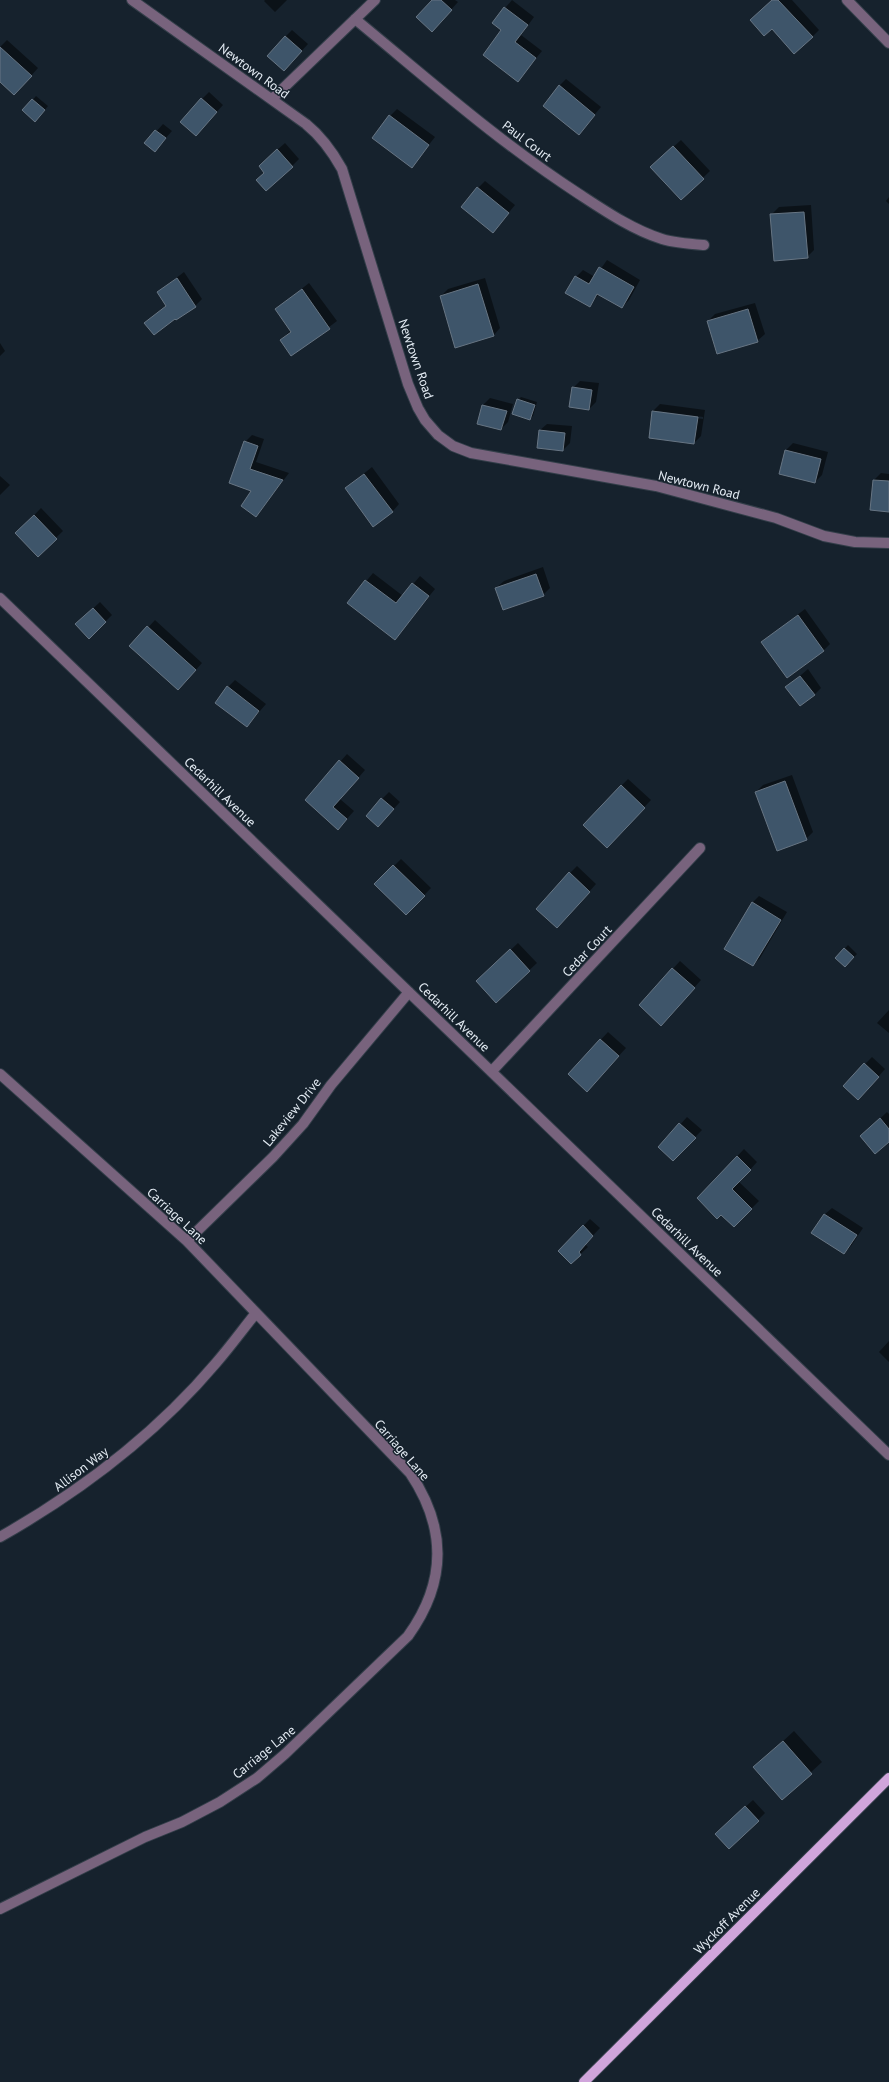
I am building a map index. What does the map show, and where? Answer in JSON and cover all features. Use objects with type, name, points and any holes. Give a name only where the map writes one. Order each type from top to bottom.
[{"type":"main road","name":"Wyckoff Avenue","points":[[588,2081],[889,1778]]},
{"type":"street","name":"Newtown Road","points":[[132,0],[272,99],[318,134],[332,151],[342,169],[408,384],[425,420],[438,435],[454,446],[471,453],[656,486],[776,518],[824,536],[855,542],[889,543]]},
{"type":"street","points":[[272,99],[375,0]]},
{"type":"street","points":[[847,0],[889,43]]},
{"type":"street","name":"Paul Court","points":[[355,19],[515,150],[589,201],[642,232],[656,237],[688,244],[704,245]]},
{"type":"street","name":"Cedarhill Avenue","points":[[0,598],[889,1455]]},
{"type":"street","name":"Cedar Court","points":[[492,1071],[700,848]]},
{"type":"street","name":"Lakeview Drive","points":[[187,1241],[288,1140],[331,1085],[409,992]]},
{"type":"street","name":"Carriage Lane","points":[[0,1909],[145,1837],[182,1822],[220,1802],[257,1778],[285,1754],[400,1644],[419,1620],[429,1600],[435,1578],[438,1558],[437,1536],[432,1514],[422,1492],[410,1473],[187,1241],[2,1078]]},
{"type":"street","name":"Allison Way","points":[[0,1537],[61,1500],[110,1465],[171,1411],[216,1363],[256,1313]]},
{"type":"building","points":[[432,0],[441,0],[452,10],[432,32],[416,17]]},
{"type":"building","points":[[772,0],[778,0],[813,37],[794,54],[772,29],[764,36],[750,20]]},
{"type":"building","points":[[504,7],[528,25],[515,42],[536,58],[518,82],[483,55],[501,30],[492,23]]},
{"type":"building","points":[[285,36],[302,51],[284,71],[267,56]]},
{"type":"building","points":[[0,47],[32,76],[14,95],[0,82]]},
{"type":"building","points":[[559,85],[595,115],[579,135],[543,106]]},
{"type":"building","points":[[201,98],[217,112],[196,136],[180,122]]},
{"type":"building","points":[[32,99],[45,110],[35,122],[22,110]]},
{"type":"building","points":[[389,115],[429,145],[412,168],[372,138]]},
{"type":"building","points":[[155,130],[166,138],[155,152],[144,143]]},
{"type":"building","points":[[673,146],[704,179],[681,200],[650,167]]},
{"type":"building","points":[[277,149],[293,167],[266,191],[256,180],[264,173],[259,166]]},
{"type":"building","points":[[477,187],[509,213],[493,233],[461,207]]},
{"type":"building","points":[[804,212],[808,258],[774,261],[770,214]]},
{"type":"building","points":[[599,267],[634,287],[622,308],[597,294],[590,307],[565,293],[575,276],[589,284]]},
{"type":"building","points":[[177,278],[196,307],[176,320],[175,319],[154,335],[144,323],[166,306],[157,292]]},
{"type":"building","points":[[478,284],[494,336],[455,348],[440,296]]},
{"type":"building","points":[[302,289],[330,329],[291,356],[280,340],[291,332],[275,309]]},
{"type":"building","points":[[748,309],[758,342],[717,354],[707,321]]},
{"type":"building","points":[[572,387],[592,390],[589,410],[569,407]]},
{"type":"building","points":[[517,399],[535,405],[530,420],[512,414]]},
{"type":"building","points":[[482,405],[507,411],[501,430],[477,424]]},
{"type":"building","points":[[652,411],[698,417],[694,444],[649,438]]},
{"type":"building","points":[[539,430],[565,433],[563,451],[537,448]]},
{"type":"building","points":[[244,441],[258,446],[250,469],[283,480],[256,517],[241,506],[251,491],[229,483]]},
{"type":"building","points":[[785,450],[821,459],[815,483],[779,474]]},
{"type":"building","points":[[364,474],[393,512],[373,527],[345,488]]},
{"type":"building","points":[[873,480],[889,481],[889,512],[870,510]]},
{"type":"building","points":[[34,515],[57,539],[38,557],[15,533]]},
{"type":"building","points":[[536,574],[544,596],[503,610],[495,588]]},
{"type":"building","points":[[365,580],[396,603],[412,583],[429,596],[395,640],[347,603]]},
{"type":"building","points":[[93,608],[106,622],[89,639],[75,624]]},
{"type":"building","points":[[798,615],[824,651],[787,678],[761,642]]},
{"type":"building","points":[[147,626],[196,670],[178,690],[129,646]]},
{"type":"building","points":[[800,676],[815,695],[800,706],[785,687]]},
{"type":"building","points":[[227,686],[259,711],[247,727],[215,703]]},
{"type":"building","points":[[339,760],[359,778],[333,807],[347,819],[338,830],[305,800]]},
{"type":"building","points":[[785,781],[807,840],[777,851],[755,792]]},
{"type":"building","points":[[621,785],[645,808],[607,848],[583,825]]},
{"type":"building","points":[[381,798],[394,809],[378,827],[366,816]]},
{"type":"building","points":[[393,865],[425,896],[406,915],[374,884]]},
{"type":"building","points":[[569,872],[590,892],[557,928],[536,909]]},
{"type":"building","points":[[752,902],[781,920],[753,966],[724,949]]},
{"type":"building","points":[[844,948],[854,957],[845,967],[835,958]]},
{"type":"building","points":[[510,949],[530,971],[496,1003],[476,981]]},
{"type":"building","points":[[672,968],[695,988],[661,1026],[639,1005]]},
{"type":"building","points":[[600,1039],[619,1056],[587,1092],[568,1074]]},
{"type":"building","points":[[864,1063],[879,1077],[858,1100],[843,1086]]},
{"type":"building","points":[[880,1118],[889,1129],[889,1142],[875,1154],[860,1136]]},
{"type":"building","points":[[679,1123],[696,1138],[673,1161],[658,1147]]},
{"type":"building","points":[[737,1156],[751,1170],[732,1189],[752,1209],[734,1227],[721,1215],[717,1219],[697,1198]]},
{"type":"building","points":[[824,1214],[857,1235],[844,1254],[811,1233]]},
{"type":"building","points":[[583,1225],[593,1236],[579,1252],[581,1255],[571,1264],[558,1251]]},
{"type":"building","points":[[783,1741],[812,1774],[782,1800],[753,1767]]},
{"type":"building","points":[[745,1806],[759,1821],[729,1849],[715,1834]]}]
